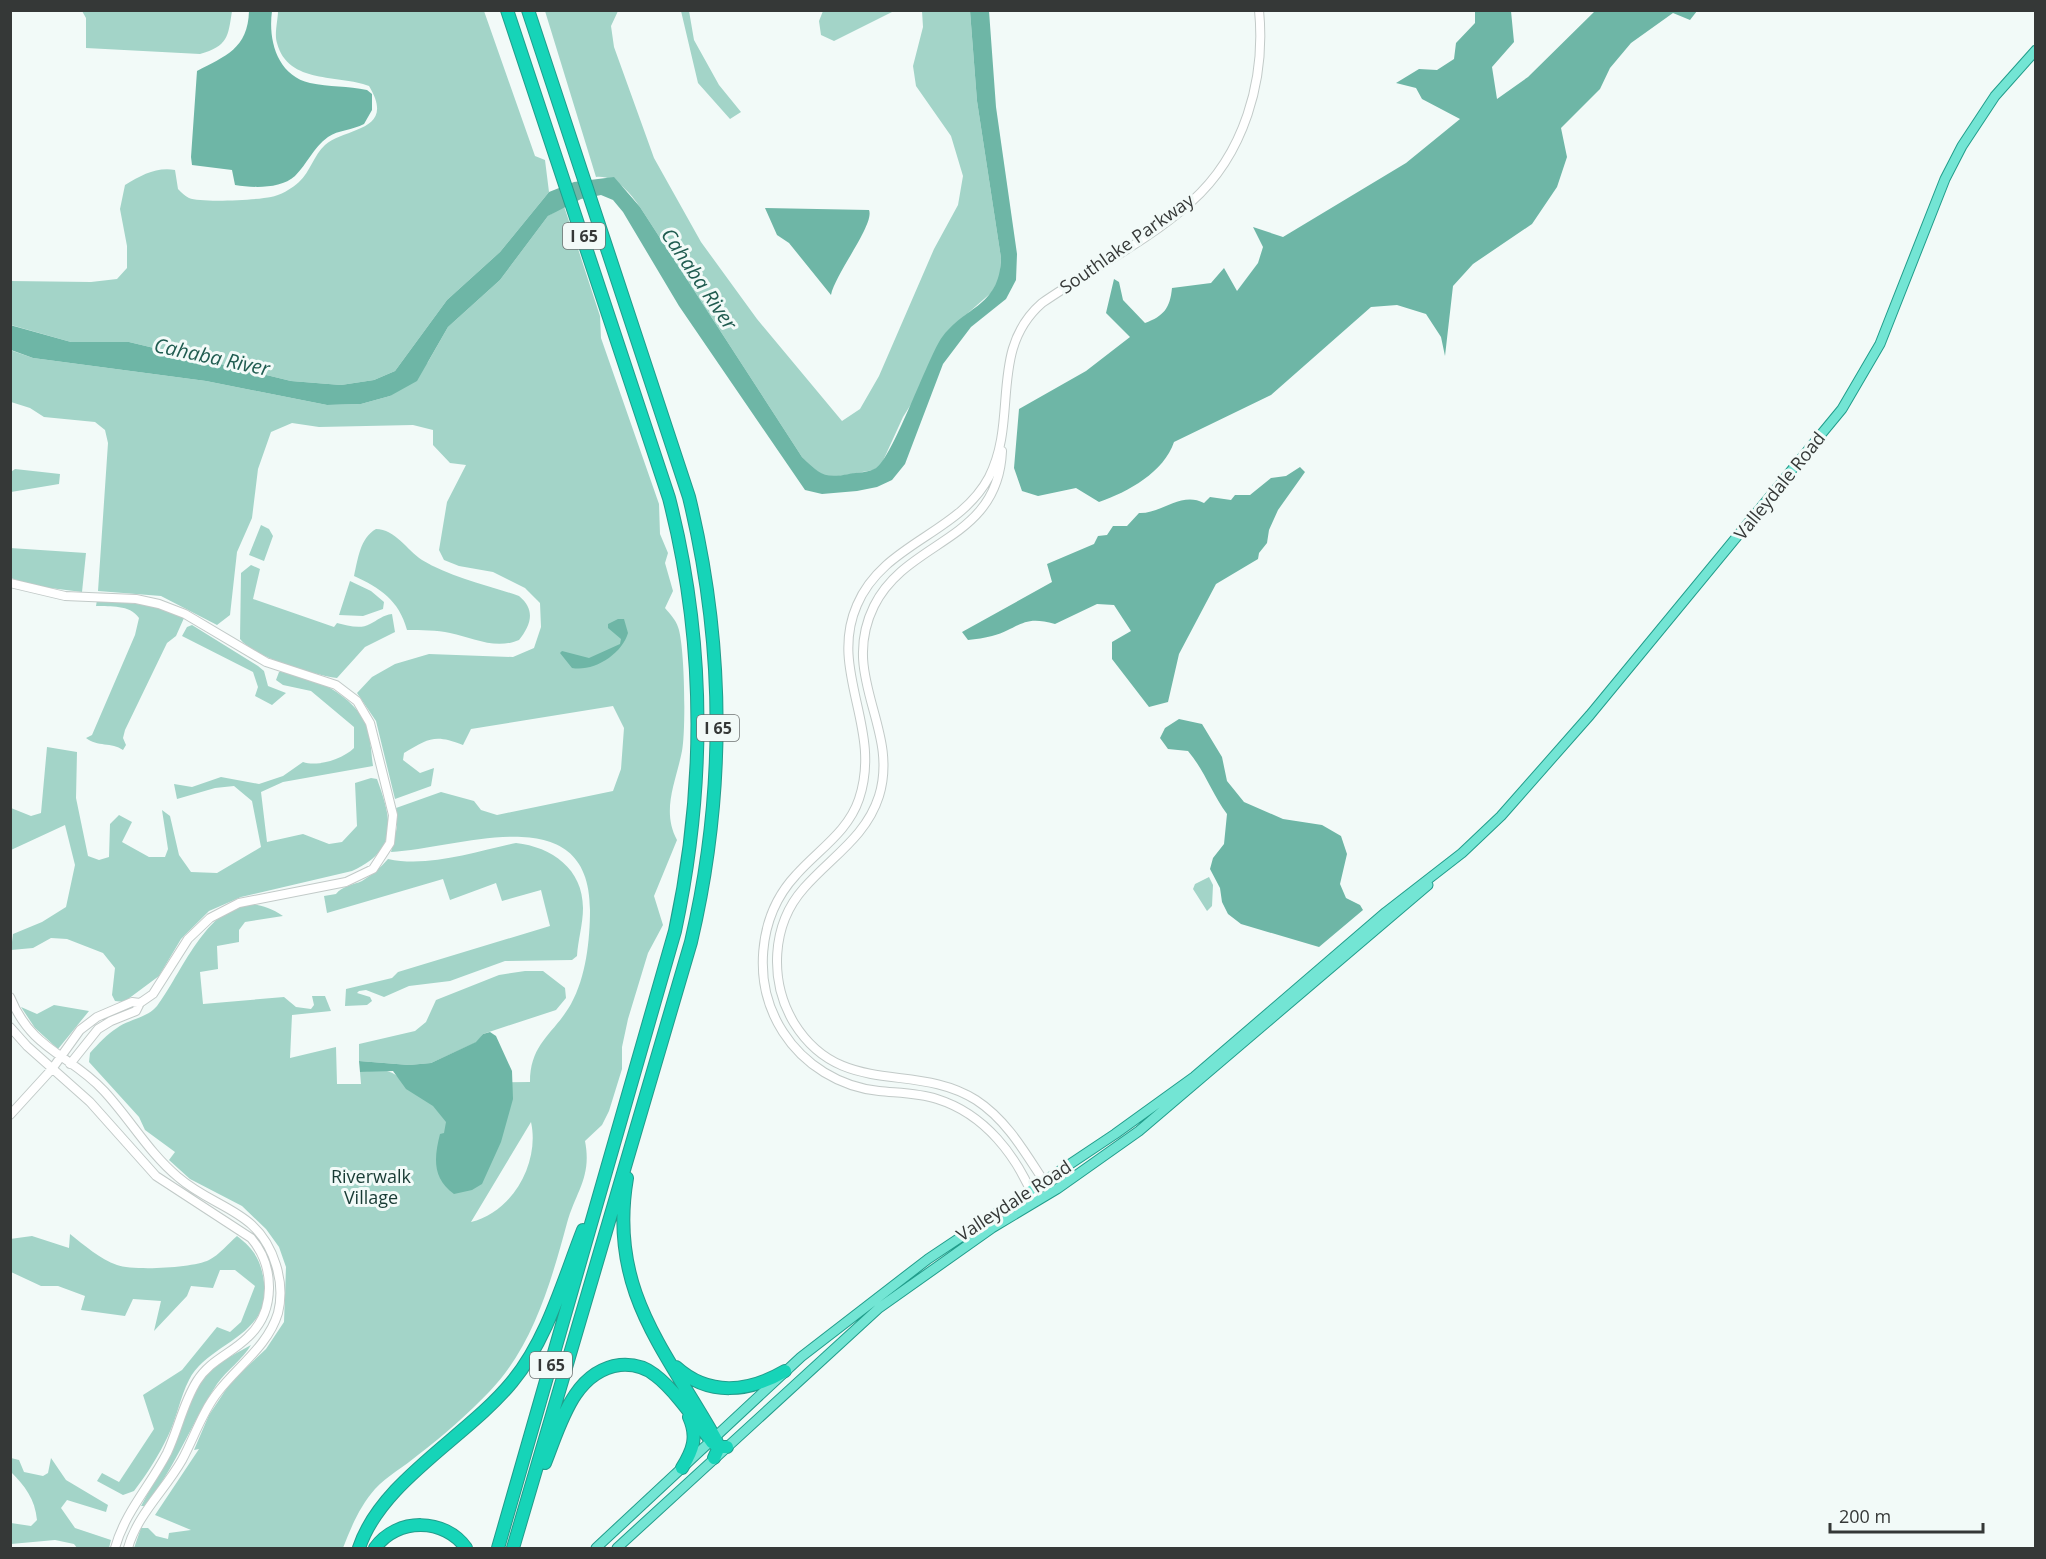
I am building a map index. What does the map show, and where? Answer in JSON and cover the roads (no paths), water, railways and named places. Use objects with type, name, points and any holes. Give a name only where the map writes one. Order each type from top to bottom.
[{"type":"highway","name":"I 65","points":[[498,1548],[675,931],[693,828],[699,728],[694,632],[679,540],[664,478],[507,10]]},
{"type":"highway","name":"I 65","points":[[513,1548],[631,1150],[683,970],[702,895],[713,823],[718,723],[713,623],[697,531],[673,441],[528,10]]},
{"type":"highway","points":[[631,1150],[623,1215],[628,1268],[645,1320],[717,1446]]},
{"type":"highway","points":[[359,1548],[370,1522],[387,1499],[487,1408],[524,1366],[541,1336],[603,1182]]},
{"type":"highway","points":[[670,1362],[693,1379],[725,1389],[760,1384],[785,1371]]},
{"type":"highway","points":[[529,1493],[571,1401],[584,1384],[597,1373],[623,1365],[649,1371],[665,1383],[717,1446]]},
{"type":"highway","points":[[682,1468],[694,1444],[693,1426],[688,1413]]},
{"type":"highway","points":[[375,1548],[393,1532],[406,1527],[422,1525],[448,1532],[466,1548]]},
{"type":"main road","name":"Valleydale Road","points":[[596,1548],[682,1468],[717,1446],[879,1308],[992,1228],[1051,1192],[1162,1113],[1484,834],[1544,769],[1784,483],[1842,409],[1880,344],[1941,188],[1962,146],[1995,96],[2036,50]]},
{"type":"main road","name":"Valleydale Road","points":[[617,1548],[717,1446],[785,1371],[928,1259],[1194,1077],[1381,916],[1430,876],[1444,868]]},
{"type":"street","name":"Southlake Parkway","points":[[1051,1192],[1001,1120],[975,1099],[940,1085],[874,1076],[843,1066],[810,1042],[787,1009],[778,979],[779,938],[797,897],[856,837],[872,812],[880,791],[884,771],[882,742],[864,682],[862,659],[865,632],[874,606],[889,583],[906,567],[957,534],[978,514],[996,484],[1001,465],[1009,356],[1016,336],[1028,317],[1056,294],[1177,214],[1200,193],[1231,151],[1246,120],[1256,85],[1260,58],[1259,10]]},
{"type":"street","name":"Southlake Parkway","points":[[1001,441],[989,476],[972,501],[888,561],[869,581],[857,604],[849,630],[848,652],[867,746],[866,773],[861,795],[843,828],[786,887],[767,926],[763,974],[774,1016],[800,1053],[837,1079],[869,1090],[935,1098],[960,1108],[991,1131],[1035,1201]]},
{"type":"street","points":[[10,583],[65,596],[136,599],[177,610],[266,662],[336,685],[363,708],[374,735],[393,822],[390,843],[378,864],[354,879],[260,898],[221,912],[194,933],[157,988],[135,1011],[98,1029],[70,1064]]},
{"type":"street","points":[[10,997],[28,1029],[60,1058],[102,1089],[177,1176],[239,1213],[255,1227],[268,1244],[280,1279],[280,1305],[273,1328],[261,1346],[212,1401],[181,1461],[137,1525],[128,1548]]},
{"type":"street","points":[[10,1115],[52,1069],[80,1030],[97,1017],[132,1002],[140,1004]]},
{"type":"street","points":[[10,1027],[52,1069],[90,1102],[156,1176],[251,1238],[261,1252],[269,1276],[268,1302],[260,1323],[241,1343],[207,1367],[196,1382],[166,1454],[128,1516],[115,1548]]},
{"type":"street","points":[[837,1079],[843,1066]]},
{"type":"water label","name":"Cahaba River","points":[[699,279]]},
{"type":"water label","name":"Cahaba River","points":[[212,357]]},
{"type":"park label","name":"Riverwalk Village","points":[[371,1187]]}]
